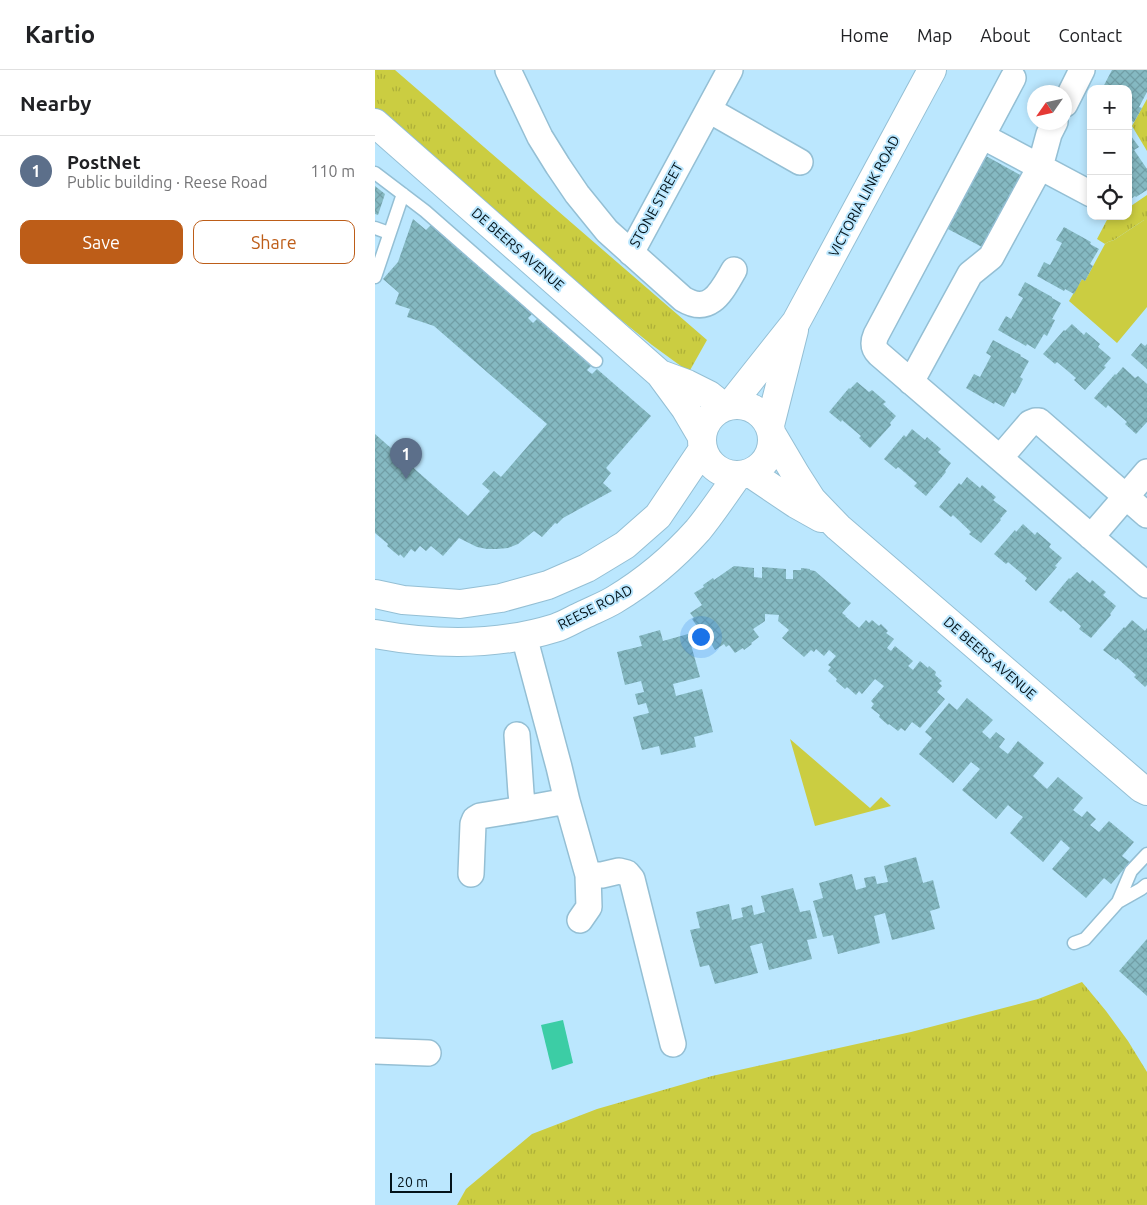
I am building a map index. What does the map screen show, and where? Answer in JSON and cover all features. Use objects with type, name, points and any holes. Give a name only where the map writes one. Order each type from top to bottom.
[{"type":"street","name":"STONE STREET","points":[[508,70],[540,137],[558,166],[577,194],[607,231],[631,253],[730,70]]},
{"type":"street","name":"VICTORIA LINK ROAD","points":[[727,406],[796,322],[932,70]]},
{"type":"street","points":[[1072,90],[1082,70]]},
{"type":"street","points":[[1013,78],[874,340],[875,350],[1147,586]]},
{"type":"street","points":[[709,110],[800,162]]},
{"type":"street","name":"DE BEERS AVENUE","points":[[375,123],[660,374],[685,408],[702,443]]},
{"type":"street","points":[[911,382],[970,274],[991,257],[1040,167],[1051,130]]},
{"type":"street","points":[[982,136],[1087,192]]},
{"type":"street","points":[[631,253],[683,299],[695,304],[702,305],[718,296],[734,270]]},
{"type":"street","name":"VICTORIA LINK ROAD","points":[[771,430],[796,322]]},
{"type":"street","name":"DE BEERS AVENUE","points":[[660,374],[687,384],[727,406]]},
{"type":"street","points":[[375,594],[403,600],[460,604],[501,598],[548,585],[587,568],[625,544],[658,516],[702,443],[704,426],[720,408],[743,404],[754,408],[763,415],[771,430],[772,448],[767,458],[760,467],[744,474],[727,474],[716,468],[708,460],[702,443]]},
{"type":"street","points":[[999,458],[1030,423],[1035,420],[1039,421],[1147,514]]},
{"type":"street","name":"DE BEERS AVENUE","points":[[771,430],[795,476],[812,500],[838,527],[1145,793]]},
{"type":"street","points":[[1091,537],[1147,472]]},
{"type":"street","name":"DE BEERS AVENUE","points":[[744,474],[838,527]]},
{"type":"street","name":"REESE ROAD","points":[[375,634],[401,639],[468,642],[524,636],[557,627],[612,601],[642,582],[672,556],[697,530],[744,474]]},
{"type":"street","points":[[524,636],[588,875],[589,907],[580,920]]},
{"type":"street","points":[[517,735],[523,809]]},
{"type":"street","points":[[471,874],[473,824],[475,819],[480,816],[567,801]]},
{"type":"street","points":[[588,875],[602,875],[619,871],[627,873],[632,879],[673,1044]]},
{"type":"street","points":[[375,1051],[427,1053]]},
{"type":"lane","points":[[375,173],[425,211],[596,361]]},
{"type":"lane","points":[[375,277],[403,194]]},
{"type":"lane","points":[[375,228],[389,233]]},
{"type":"lane","points":[[1074,943],[1085,939],[1118,902],[1131,872],[1147,854]]},
{"type":"lane","points":[[1118,902],[1146,885]]},
{"type":"green space","points":[[375,70],[395,70],[707,340],[689,372],[595,299],[375,108]]},
{"type":"green space","points":[[1147,99],[1147,151],[1132,126]]},
{"type":"green space","points":[[1147,195],[1147,220],[1105,244],[1097,239],[1107,220],[1132,220],[1132,205]]},
{"type":"green space","points":[[1147,220],[1147,307],[1117,343],[1069,301],[1082,279],[1085,281],[1105,244]]},
{"type":"green space","points":[[790,739],[870,808],[881,797],[891,806],[815,826]]},
{"type":"green space","points":[[1082,982],[1128,1041],[1147,1072],[1147,1205],[457,1205],[466,1189],[532,1134],[597,1109],[712,1076],[911,1032],[1038,999]]},
{"type":"shaded area","points":[[563,1020],[573,1063],[552,1070],[541,1025]]},
{"type":"building","points":[[1112,70],[1147,70],[1147,92],[1139,107],[1142,108],[1134,122],[1132,121],[1132,85],[1104,85]]},
{"type":"building","points":[[1132,137],[1139,147],[1134,150],[1147,169],[1147,190],[1132,198]]},
{"type":"building","points":[[986,156],[1022,176],[982,247],[946,228]]},
{"type":"building","points":[[375,186],[385,194],[378,215],[375,214]]},
{"type":"building","points":[[413,219],[426,230],[431,225],[533,313],[528,318],[533,323],[538,318],[592,365],[587,370],[592,374],[597,369],[651,416],[606,468],[611,473],[603,483],[612,491],[563,518],[557,524],[555,523],[542,537],[534,531],[518,544],[508,548],[497,549],[477,547],[459,538],[443,556],[431,546],[426,551],[420,546],[415,552],[411,549],[404,558],[387,546],[388,544],[375,533],[375,434],[468,516],[490,491],[482,484],[494,471],[501,477],[547,424],[434,326],[407,317],[410,309],[395,304],[399,293],[383,279],[398,262]]},
{"type":"building","points":[[1064,227],[1091,242],[1090,244],[1099,249],[1090,264],[1093,266],[1085,281],[1082,279],[1074,294],[1065,289],[1064,291],[1037,276],[1044,262],[1050,265],[1062,243],[1056,240]]},
{"type":"building","points":[[1025,282],[1061,303],[1052,319],[1055,320],[1047,336],[1044,334],[1035,349],[998,330],[1006,316],[1011,319],[1023,298],[1018,295]]},
{"type":"building","points":[[1072,324],[1084,335],[1086,332],[1100,344],[1098,347],[1111,358],[1104,366],[1106,367],[1085,390],[1074,380],[1076,378],[1057,362],[1055,364],[1043,354],[1064,330]]},
{"type":"building","points":[[993,340],[1029,361],[1020,377],[1023,379],[1015,394],[1012,392],[1004,407],[995,402],[994,404],[966,388],[974,374],[980,377],[991,356],[986,353]]},
{"type":"building","points":[[1141,343],[1145,346],[1147,344],[1147,369],[1131,355]]},
{"type":"building","points":[[1123,367],[1135,378],[1138,376],[1147,384],[1147,422],[1136,434],[1125,424],[1127,422],[1108,405],[1106,408],[1094,398]]},
{"type":"building","points":[[857,382],[869,392],[872,390],[886,402],[883,404],[896,416],[890,423],[891,425],[870,448],[859,438],[861,436],[829,412],[849,388]]},
{"type":"building","points":[[912,429],[925,440],[927,437],[941,449],[938,452],[951,463],[926,496],[914,486],[917,483],[898,467],[896,469],[884,459],[904,435],[906,437]]},
{"type":"building","points":[[967,477],[980,488],[982,485],[996,497],[993,500],[1007,511],[981,543],[969,534],[971,532],[953,515],[951,517],[939,507],[959,483],[961,485]]},
{"type":"building","points":[[1023,524],[1035,535],[1037,532],[1051,544],[1049,547],[1062,558],[1055,566],[1057,567],[1036,591],[1025,581],[1027,578],[1008,562],[1006,564],[994,554],[1015,530],[1016,532]]},
{"type":"building","points":[[734,566],[754,568],[754,577],[762,578],[762,567],[786,569],[786,579],[793,579],[793,570],[801,570],[801,568],[815,571],[851,603],[842,613],[859,628],[866,620],[869,623],[872,620],[879,626],[881,624],[888,631],[886,633],[894,639],[887,648],[891,651],[895,646],[913,661],[908,666],[913,670],[920,661],[936,672],[935,675],[942,681],[939,683],[942,686],[937,692],[945,699],[920,728],[912,722],[905,731],[901,728],[898,731],[888,725],[871,708],[874,704],[871,701],[884,686],[875,679],[862,694],[859,691],[856,695],[847,687],[845,689],[828,671],[831,667],[828,665],[836,656],[829,650],[824,656],[816,649],[814,652],[811,650],[804,657],[782,638],[789,630],[778,621],[779,615],[765,614],[765,621],[753,629],[759,637],[744,650],[743,648],[735,653],[729,645],[726,647],[724,644],[715,650],[708,638],[706,639],[692,619],[694,618],[690,613],[702,605],[694,593],[713,578],[714,580]]},
{"type":"building","points":[[1077,572],[1090,583],[1092,580],[1106,592],[1103,595],[1116,606],[1111,615],[1091,638],[1079,629],[1081,626],[1063,610],[1061,612],[1049,602],[1069,578]]},
{"type":"building","points":[[1132,620],[1145,631],[1147,628],[1147,685],[1145,687],[1134,677],[1136,675],[1117,658],[1116,660],[1103,650]]},
{"type":"building","points":[[660,630],[663,641],[688,634],[700,677],[673,684],[676,696],[702,689],[713,732],[694,737],[696,747],[661,755],[659,746],[642,750],[633,717],[649,713],[646,703],[638,705],[635,694],[644,692],[641,681],[625,685],[617,652],[642,646],[639,636]]},
{"type":"building","points":[[967,698],[993,720],[982,732],[990,739],[996,732],[1005,739],[999,747],[1008,754],[1018,741],[1044,763],[1033,776],[1047,789],[1058,777],[1083,798],[1073,810],[1082,817],[1087,811],[1096,819],[1090,825],[1099,832],[1109,821],[1134,842],[1122,856],[1130,862],[1111,884],[1104,878],[1086,898],[1052,869],[1070,848],[1061,840],[1043,862],[1010,833],[1023,817],[1008,805],[996,819],[962,790],[980,769],[971,762],[953,783],[919,754],[932,738],[925,732],[949,703],[957,710]]},
{"type":"building","points":[[916,857],[923,883],[933,880],[940,908],[930,911],[935,929],[892,940],[885,913],[874,916],[880,943],[838,954],[833,935],[823,937],[813,901],[823,898],[819,883],[852,874],[856,890],[866,887],[864,878],[875,876],[877,884],[888,882],[884,866]]},
{"type":"building","points":[[793,888],[800,912],[810,910],[817,938],[807,940],[812,959],[769,970],[762,943],[750,946],[758,973],[715,984],[709,965],[700,967],[690,930],[700,928],[696,912],[729,904],[732,920],[743,917],[741,908],[752,905],[754,915],[765,912],[761,896]]},
{"type":"building","points":[[1147,939],[1147,996],[1119,971]]},
{"type":"place","name":"PostNet","points":[[406,479]]}]
